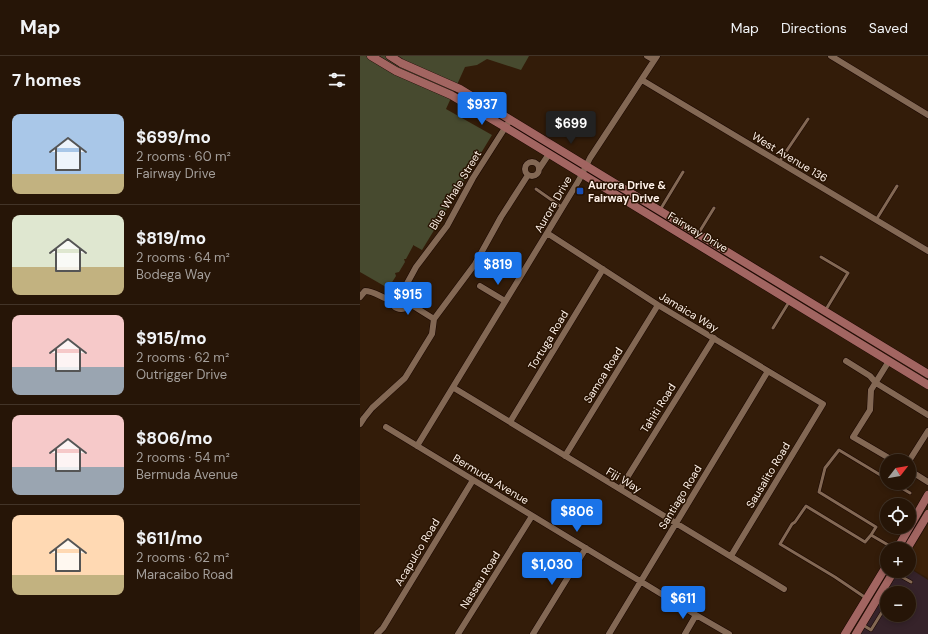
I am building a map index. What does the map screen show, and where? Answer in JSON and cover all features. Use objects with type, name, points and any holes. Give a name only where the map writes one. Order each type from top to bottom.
[{"type":"street","name":"Fairway Drive","points":[[371,56],[396,71],[451,95],[582,173],[928,385]]},
{"type":"street","name":"Fairway Drive","points":[[390,56],[460,89],[928,374]]},
{"type":"street","points":[[647,56],[655,58]]},
{"type":"street","points":[[830,56],[928,115]]},
{"type":"street","name":"Aurora Drive","points":[[417,446],[454,388],[586,166],[655,58]]},
{"type":"street","name":"West Avenue 136","points":[[642,80],[928,251]]},
{"type":"street","name":"Blue Whale Street","points":[[404,289],[416,267],[447,226],[473,178],[510,120]]},
{"type":"street","points":[[539,169],[536,163],[529,163],[525,169],[528,175],[533,177],[537,175],[539,169],[549,154]]},
{"type":"street","points":[[360,424],[372,408],[405,378],[432,334],[434,319],[474,264],[501,217],[528,175]]},
{"type":"street","name":"Jamaica Way","points":[[547,233],[658,305],[823,404]]},
{"type":"street","points":[[713,254],[718,246]]},
{"type":"street","name":"Tortuga Road","points":[[510,422],[603,269]]},
{"type":"street","points":[[480,286],[506,301]]},
{"type":"street","points":[[360,297],[365,291],[369,291],[391,300],[394,306],[400,309],[406,308],[410,304],[411,296],[404,289],[397,290],[395,291],[391,300]]},
{"type":"street","points":[[410,304],[434,319]]},
{"type":"street","name":"Samoa Road","points":[[565,456],[658,305]]},
{"type":"street","name":"Tahiti Road","points":[[620,489],[714,338]]},
{"type":"street","points":[[882,454],[854,437],[870,410],[871,390],[894,353]]},
{"type":"street","points":[[846,361],[870,376],[876,383],[928,415]]},
{"type":"street","name":"Santiago Road","points":[[609,634],[768,371]]},
{"type":"street","name":"Fiji Way","points":[[454,388],[784,589]]},
{"type":"street","name":"Sausalito Road","points":[[731,556],[823,404]]},
{"type":"street","name":"Bermuda Avenue","points":[[386,427],[729,634]]},
{"type":"street","points":[[913,454],[928,431]]},
{"type":"street","points":[[916,474],[928,482]]},
{"type":"street","name":"Acapulco Road","points":[[377,634],[384,628],[473,480]]},
{"type":"street","points":[[916,517],[928,495]]},
{"type":"street","points":[[911,542],[928,514]]},
{"type":"street","name":"Nassau Road","points":[[458,634],[532,516]]},
{"type":"street","points":[[533,634],[586,548]]},
{"type":"street","points":[[845,634],[880,577]]},
{"type":"street","points":[[856,634],[890,578]]},
{"type":"street","points":[[686,634],[696,615]]},
{"type":"lane","points":[[779,162],[808,118]]},
{"type":"lane","points":[[660,210],[683,172]]},
{"type":"lane","points":[[876,220],[897,186]]},
{"type":"lane","points":[[536,189],[562,208]]},
{"type":"lane","points":[[698,234],[714,208]]},
{"type":"lane","points":[[821,257],[848,273],[825,311]]},
{"type":"lane","points":[[773,328],[790,301]]},
{"type":"lane","points":[[867,598],[780,544],[792,524],[806,506],[865,542],[876,527],[819,492],[821,481],[825,468],[839,450],[880,475]]},
{"type":"lane","points":[[905,490],[910,493]]},
{"type":"lane","points":[[916,520],[921,526]]},
{"type":"lane","points":[[871,535],[884,542]]},
{"type":"lane","points":[[905,578],[911,582]]},
{"type":"lane","points":[[862,624],[871,630],[880,616],[870,610]]},
{"type":"shaded area","points":[[928,524],[928,578],[916,571],[916,544]]},
{"type":"shaded area","points":[[916,572],[928,580],[928,634],[861,634],[880,602],[880,622],[916,622],[916,586],[890,586],[895,578],[916,578]]},
{"type":"green space","points":[[360,56],[529,56],[521,70],[487,59],[477,65],[465,67],[446,109],[492,135],[422,250],[413,245],[406,259],[404,259],[405,262],[399,272],[395,273],[396,276],[389,287],[386,287],[360,272]]},
{"type":"place","name":"Aurora Drive & Fairway Drive","points":[[580,191]]}]
